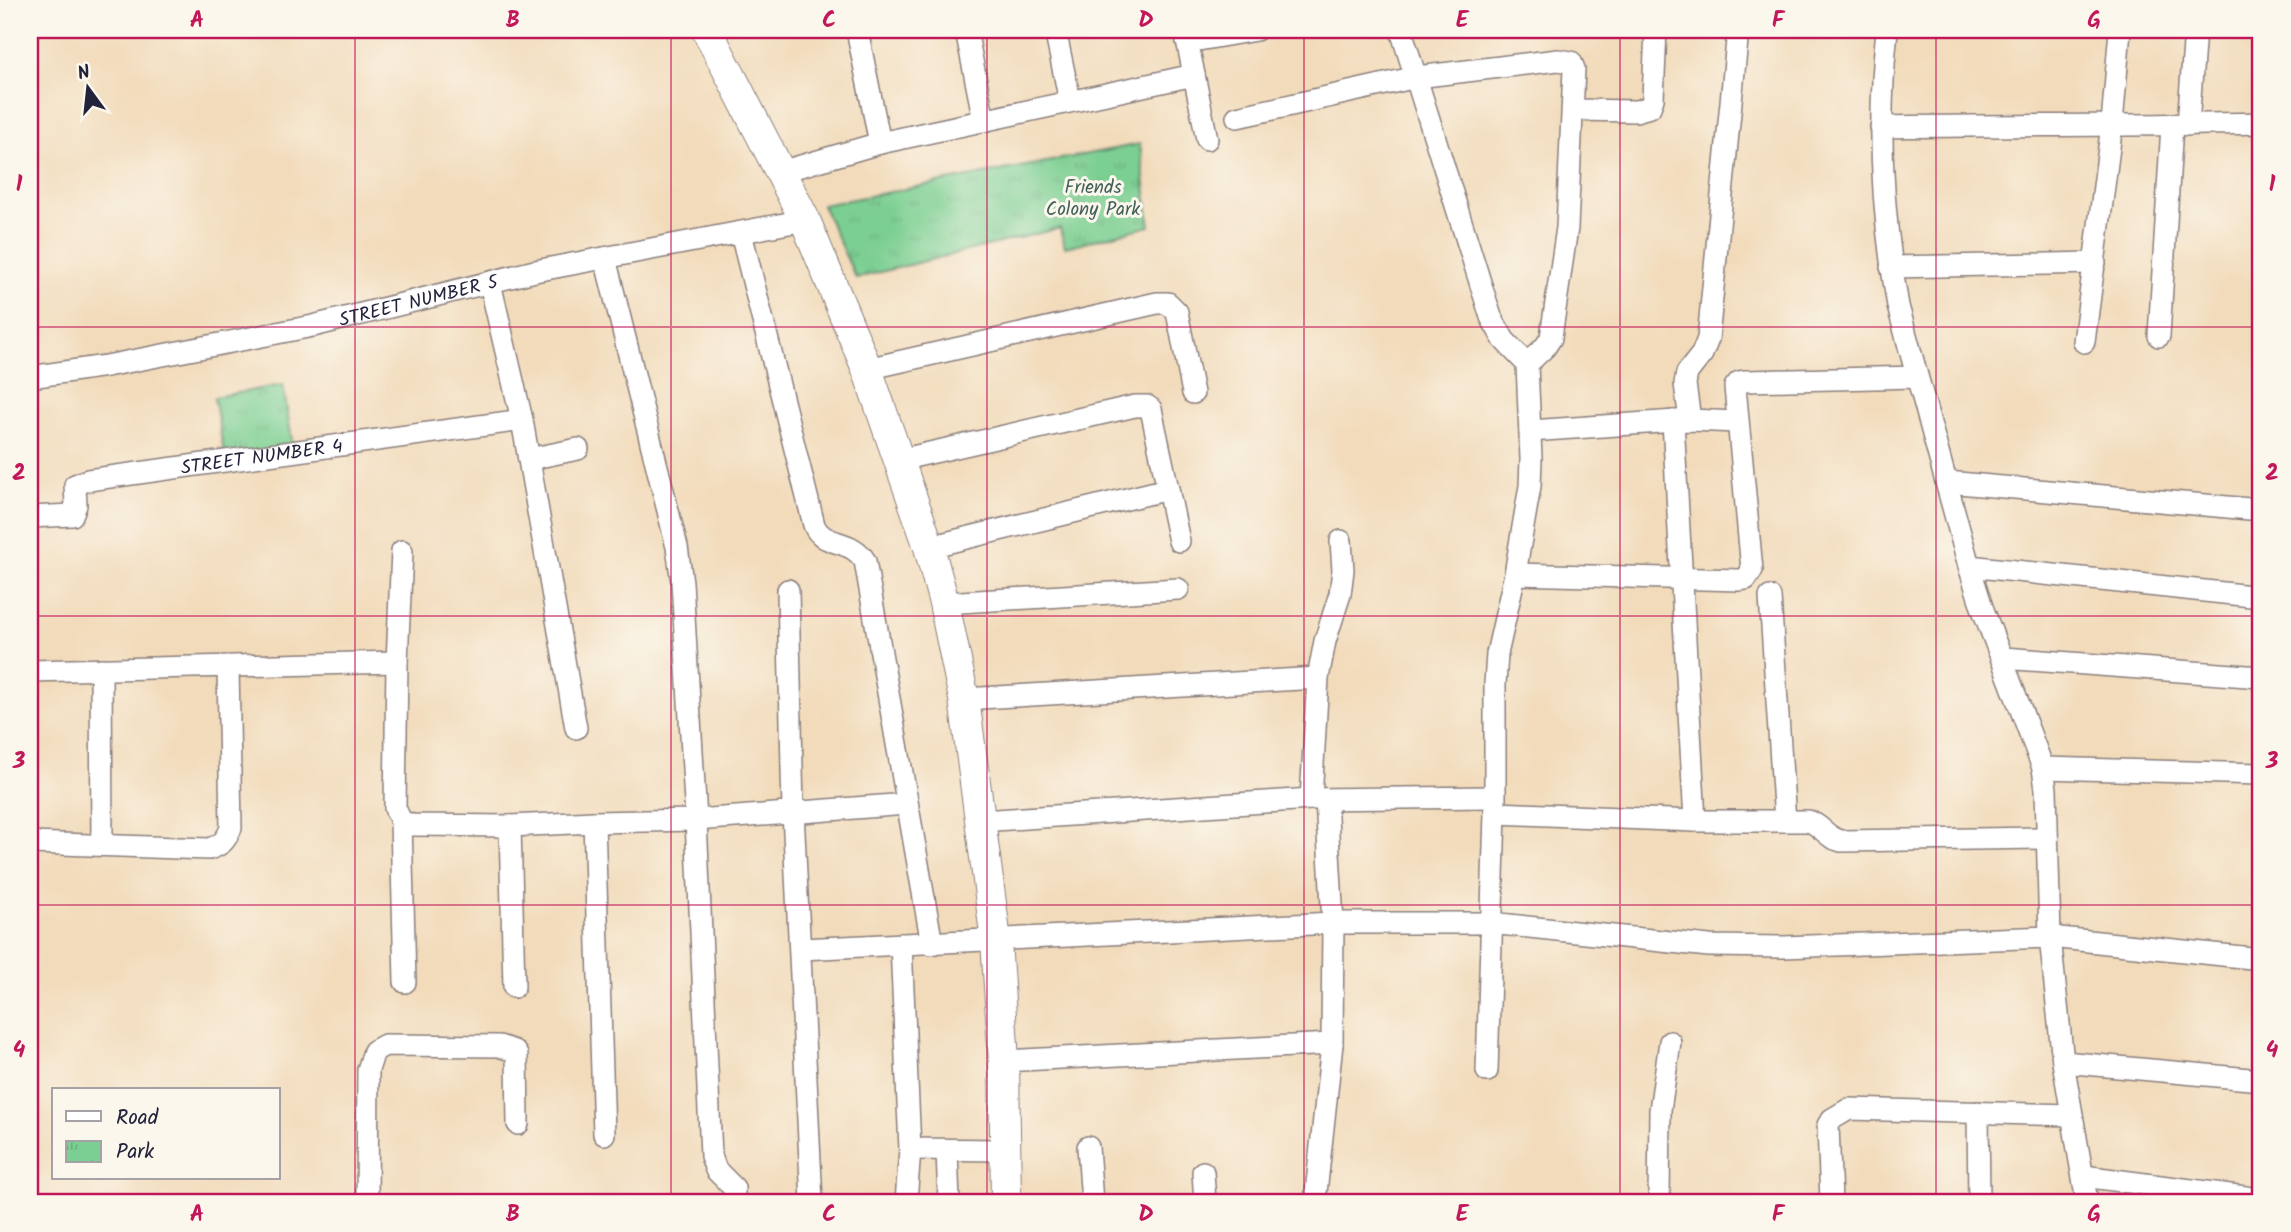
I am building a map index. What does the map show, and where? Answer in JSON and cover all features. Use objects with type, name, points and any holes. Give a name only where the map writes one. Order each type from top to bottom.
[{"type":"street","points":[[707,30],[805,220],[867,369],[929,547],[944,603],[964,699],[996,941],[1004,1061],[1006,1202]]},
{"type":"street","points":[[857,30],[880,143]]},
{"type":"street","points":[[966,30],[984,121]]},
{"type":"street","points":[[1055,30],[1070,101]]},
{"type":"street","points":[[1206,139],[1186,36],[1256,30]]},
{"type":"street","points":[[1401,30],[1491,317],[1504,341],[1527,364],[1530,486],[1515,574],[1497,654],[1495,684],[1487,1071]]},
{"type":"street","points":[[1573,110],[1636,111],[1650,107],[1653,99],[1656,30]]},
{"type":"street","points":[[1695,821],[1682,580],[1681,420],[1687,373],[1702,354],[1708,339],[1738,30]]},
{"type":"street","points":[[1887,30],[1881,127],[1891,267],[1898,306],[1969,566],[2043,768],[2046,789],[2050,937],[2063,1062],[2087,1202]]},
{"type":"street","points":[[2084,342],[2112,124],[2120,30]]},
{"type":"street","points":[[2158,336],[2180,125],[2194,30]]},
{"type":"street","points":[[1237,117],[1417,77],[1566,60],[1571,62],[1574,69],[1567,228],[1551,338],[1527,364]]},
{"type":"street","points":[[780,172],[880,143],[1194,75]]},
{"type":"street","points":[[1881,127],[2261,123]]},
{"type":"street","name":"STREET NUMBER 5","points":[[30,377],[106,366],[313,326],[535,271],[805,220]]},
{"type":"street","points":[[741,233],[814,525],[822,537],[853,547],[864,561],[932,944]]},
{"type":"street","points":[[605,258],[677,547],[682,582],[711,1156],[716,1170],[734,1188],[734,1202]]},
{"type":"street","points":[[1891,267],[2095,263]]},
{"type":"street","points":[[490,283],[522,420],[576,729]]},
{"type":"street","points":[[867,369],[1157,303],[1168,303],[1177,312],[1193,393]]},
{"type":"street","points":[[1515,574],[1740,580],[1750,575],[1752,570],[1733,392],[1739,382],[1917,377]]},
{"type":"street","points":[[899,460],[1147,406],[1151,409],[1179,541]]},
{"type":"street","name":"STREET NUMBER 4","points":[[30,517],[72,515],[76,505],[75,485],[88,480],[522,420]]},
{"type":"street","points":[[1530,431],[1681,420],[1737,422]]},
{"type":"street","points":[[529,459],[578,449]]},
{"type":"street","points":[[1947,482],[2261,510]]},
{"type":"street","points":[[929,547],[1168,489]]},
{"type":"street","points":[[1315,1202],[1332,1044],[1333,923],[1319,799],[1318,678],[1325,641],[1340,594],[1343,570],[1341,541]]},
{"type":"street","points":[[402,551],[395,808],[401,821],[405,982]]},
{"type":"street","points":[[1969,566],[2261,597]]},
{"type":"street","points":[[944,603],[1178,589]]},
{"type":"street","points":[[788,590],[793,812],[812,1202]]},
{"type":"street","points":[[1770,597],[1786,821]]},
{"type":"street","points":[[2003,658],[2261,677]]},
{"type":"street","points":[[30,671],[397,662]]},
{"type":"street","points":[[30,843],[209,849],[221,845],[230,828],[228,667]]},
{"type":"street","points":[[101,669],[102,845]]},
{"type":"street","points":[[964,699],[1318,678]]},
{"type":"street","points":[[2043,768],[2261,774]]},
{"type":"street","points":[[980,821],[1319,799],[1494,805],[1695,821],[1812,821],[1826,835],[1841,841],[2047,838]]},
{"type":"street","points":[[401,821],[412,825],[510,826],[696,820],[907,804]]},
{"type":"street","points":[[594,822],[604,1134]]},
{"type":"street","points":[[510,826],[514,987]]},
{"type":"street","points":[[801,949],[1333,923],[1490,923],[1709,946],[1783,947],[2050,937],[2261,958]]},
{"type":"street","points":[[901,944],[910,1149],[906,1202]]},
{"type":"street","points":[[1659,1202],[1660,1110],[1670,1042]]},
{"type":"street","points":[[1004,1061],[1332,1044]]},
{"type":"street","points":[[367,1202],[368,1070],[374,1051],[385,1045],[499,1046],[514,1051],[517,1055],[518,1124]]},
{"type":"street","points":[[2063,1062],[2261,1080]]},
{"type":"street","points":[[1830,1202],[1828,1125],[1849,1110],[2072,1115]]},
{"type":"street","points":[[1978,1112],[1979,1202]]},
{"type":"street","points":[[1088,1147],[1092,1202]]},
{"type":"street","points":[[910,1149],[1004,1150]]},
{"type":"street","points":[[947,1150],[949,1202]]},
{"type":"street","points":[[1203,1172],[1205,1202]]},
{"type":"street","points":[[2083,1176],[2261,1199]]},
{"type":"green space","name":"Friends Colony Park","points":[[1140,144],[1150,226],[1065,247],[1060,228],[856,278],[822,205]]},
{"type":"green space","points":[[283,385],[293,447],[225,458],[214,397]]}]
